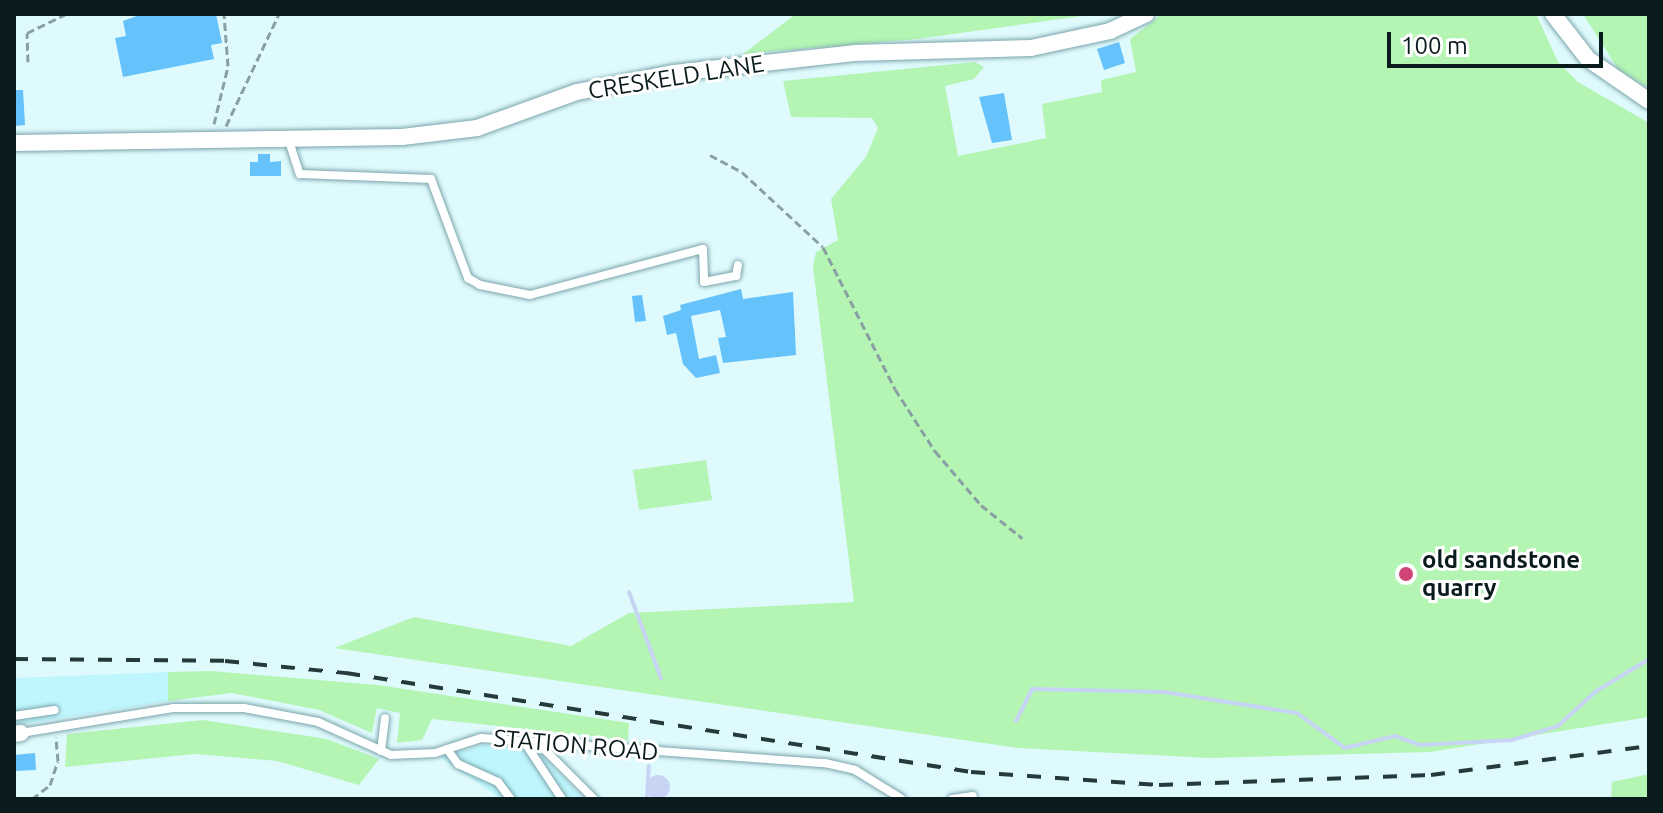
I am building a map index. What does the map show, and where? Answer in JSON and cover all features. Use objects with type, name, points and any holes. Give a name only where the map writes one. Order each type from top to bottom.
[{"type":"street","name":"CRESKELD LANE","points":[[14,143],[402,137],[477,128],[577,92],[674,73],[854,53],[1031,48],[1110,31],[1146,14]]},
{"type":"street","points":[[1553,14],[1588,59],[1649,101]]},
{"type":"lane","points":[[288,137],[300,174],[431,179],[468,278],[480,285],[530,295],[703,249],[704,282],[736,276],[738,265]]},
{"type":"lane","name":"STATION ROAD","points":[[17,734],[173,708],[244,708],[318,722],[391,755],[447,749],[481,738],[541,745],[825,763],[855,770],[902,799]]},
{"type":"lane","points":[[14,716],[55,710]]},
{"type":"lane","points":[[381,751],[385,718]]},
{"type":"lane","points":[[525,743],[562,799]]},
{"type":"lane","points":[[541,745],[594,799]]},
{"type":"lane","points":[[447,749],[458,764],[498,782],[511,799]]},
{"type":"lane","points":[[952,799],[973,796]]},
{"type":"path","points":[[28,62],[27,33],[66,14]]},
{"type":"path","points":[[216,138],[215,108],[228,66],[224,14]]},
{"type":"path","points":[[216,138],[279,14]]},
{"type":"path","points":[[710,155],[742,172],[823,247],[895,389],[935,451],[981,505],[1022,538]]},
{"type":"path","points":[[32,799],[50,785],[58,761],[55,728]]},
{"type":"shaded area","points":[[168,672],[168,701],[14,726],[14,678]]},
{"type":"shaded area","points":[[486,744],[537,750],[585,799],[501,799],[440,757]]},
{"type":"shaded area","points":[[658,775],[669,782],[670,787],[663,798],[658,799],[647,792],[646,787],[653,776]]},
{"type":"green space","points":[[796,14],[1096,14],[918,39],[743,54]]},
{"type":"green space","points":[[1162,14],[1536,14],[1558,62],[1578,82],[1649,123],[1649,717],[1430,752],[1209,758],[1018,748],[334,648],[414,617],[571,646],[629,613],[854,602],[813,267],[816,252],[838,240],[831,199],[866,157],[878,128],[872,118],[791,117],[783,81],[975,62],[984,67],[974,79],[945,86],[958,156],[1046,138],[1042,104],[1102,92],[1101,80],[1136,72],[1130,39]]},
{"type":"green space","points":[[1583,14],[1649,14],[1649,88],[1618,69]]},
{"type":"green space","points":[[706,460],[712,500],[639,510],[633,470]]},
{"type":"green space","points":[[211,671],[378,685],[629,723],[628,740],[432,719],[422,740],[397,743],[400,713],[377,708],[372,733],[319,710],[232,693],[168,701],[168,672]]},
{"type":"green space","points":[[203,720],[327,739],[379,759],[359,785],[277,761],[195,754],[65,767],[67,734]]},
{"type":"green space","points":[[1649,774],[1649,799],[1611,799],[1612,782]]},
{"type":"building","points":[[142,14],[216,14],[222,43],[211,45],[214,59],[123,77],[115,38],[126,36],[123,21]]},
{"type":"building","points":[[1119,42],[1125,63],[1104,70],[1097,49]]},
{"type":"building","points":[[14,90],[23,90],[25,125],[14,126]]},
{"type":"building","points":[[1004,93],[1012,140],[992,143],[979,97]]},
{"type":"building","points":[[258,154],[270,154],[270,162],[281,161],[281,176],[250,176],[250,162],[258,162]]},
{"type":"building","points":[[741,289],[743,299],[793,292],[796,355],[723,363],[718,338],[726,337],[720,310],[691,316],[699,359],[716,355],[720,373],[696,378],[683,364],[676,333],[667,335],[663,316],[681,310],[680,305]]},
{"type":"building","points":[[642,295],[646,321],[635,322],[632,296]]},
{"type":"building","points":[[35,753],[36,770],[14,771],[14,755]]},
{"type":"waterway","points":[[629,592],[661,678]]},
{"type":"waterway","points":[[1016,721],[1032,689],[1164,692],[1297,713],[1345,748],[1395,736],[1420,745],[1512,740],[1558,726],[1595,692],[1649,659]]},
{"type":"waterway","points":[[647,799],[649,766]]},
{"type":"railway","points":[[14,659],[225,661],[346,673],[971,772],[1159,785],[1431,775],[1649,746]]},
{"type":"place","name":"old sandstone quarry","points":[[1406,574]]}]
